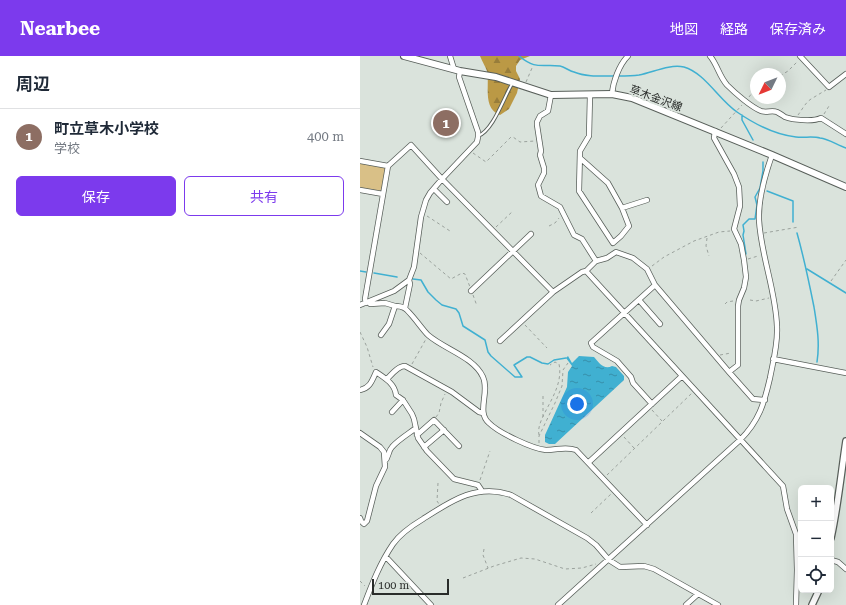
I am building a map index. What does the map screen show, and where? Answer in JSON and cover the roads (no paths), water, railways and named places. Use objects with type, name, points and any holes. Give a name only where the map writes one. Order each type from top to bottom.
[{"type":"main road","name":"草木金沢線","points":[[404,56],[457,70],[496,77],[551,95],[612,94],[632,98],[717,132],[846,187]]},
{"type":"street","points":[[405,308],[410,284],[409,280],[414,267],[422,214],[426,200],[442,179],[470,150],[476,142],[478,136],[457,70],[450,56]]},
{"type":"street","points":[[612,94],[612,88],[622,63],[627,56]]},
{"type":"street","points":[[710,56],[714,60],[718,72],[727,85],[746,101],[763,112],[777,112],[786,117],[812,121],[821,118],[846,134]]},
{"type":"street","points":[[801,57],[829,87],[846,74]]},
{"type":"street","points":[[551,95],[550,108],[540,116],[537,122],[541,151],[540,155],[544,168],[544,173],[539,181],[539,191],[541,196],[560,207],[574,235],[582,239],[596,262]]},
{"type":"street","points":[[580,158],[608,183],[622,208],[629,226],[613,243],[579,191],[580,152],[589,136],[590,95]]},
{"type":"street","points":[[717,132],[714,138],[734,174],[739,187],[740,206],[734,229],[740,244],[746,276],[744,288],[738,301],[738,365],[729,372]]},
{"type":"street","points":[[553,292],[442,179],[411,145],[388,166],[365,299],[370,304],[385,303],[405,308],[429,335],[474,365],[482,374],[485,383],[484,418],[498,431],[529,446],[540,449],[571,448],[576,450],[589,462],[646,525]]},
{"type":"street","points":[[558,605],[740,440],[757,419],[765,400],[777,328],[759,220],[760,203],[766,172],[772,155]]},
{"type":"street","points":[[360,161],[388,166]]},
{"type":"street","points":[[434,189],[447,202]]},
{"type":"street","points":[[360,190],[383,194]]},
{"type":"street","points":[[622,208],[647,200]]},
{"type":"street","points":[[471,291],[514,252],[531,234]]},
{"type":"street","points":[[500,341],[553,292],[582,272],[586,271],[596,262],[616,252],[633,258],[647,270],[656,285],[753,399],[765,400]]},
{"type":"street","points":[[586,271],[783,486],[787,509],[796,534],[796,605]]},
{"type":"street","points":[[360,305],[394,291],[409,280]]},
{"type":"street","points":[[650,405],[632,383],[631,377],[617,361],[593,347],[591,343],[656,285]]},
{"type":"street","points":[[639,300],[660,324]]},
{"type":"street","points":[[381,335],[389,324],[395,306]]},
{"type":"street","points":[[773,359],[846,373]]},
{"type":"street","points":[[387,379],[402,366],[452,392],[479,412],[483,413]]},
{"type":"street","points":[[360,390],[366,389],[371,385],[376,372],[387,379],[395,390],[396,395],[403,400],[414,418],[418,438],[424,447],[454,479],[478,486],[482,491]]},
{"type":"street","points":[[589,462],[682,376]]},
{"type":"street","points":[[392,412],[403,400]]},
{"type":"street","points":[[417,435],[434,420],[459,446]]},
{"type":"street","points":[[385,461],[388,458],[389,451],[392,446],[416,428]]},
{"type":"street","points":[[424,447],[444,430]]},
{"type":"street","points":[[360,433],[384,452],[385,461],[385,468],[376,486],[367,521],[364,524],[360,518]]},
{"type":"street","points":[[834,525],[844,471],[846,441]]},
{"type":"street","points":[[364,605],[394,543],[414,525],[451,501],[462,496],[482,491],[501,492],[511,495],[587,538],[596,545],[606,561],[620,567],[644,566],[654,569],[718,605]]},
{"type":"street","points":[[386,557],[431,605]]},
{"type":"street","points":[[834,561],[838,562],[846,569]]},
{"type":"street","points":[[812,605],[818,593]]},
{"type":"street","points":[[686,605],[698,594]]},
{"type":"lane","points":[[478,136],[481,136],[489,127],[512,83]]},
{"type":"water","points":[[568,356],[572,363],[579,356],[594,357],[604,366],[616,367],[624,376],[624,380],[555,444],[549,444],[545,442],[545,435],[567,387],[568,372],[572,366],[566,358]]},
{"type":"waterway","points":[[519,56],[534,65],[560,66],[579,74],[614,76]]},
{"type":"waterway","points":[[618,76],[639,75],[678,66],[684,67],[699,75],[730,107],[757,124],[788,136],[814,137],[830,141],[846,148]]},
{"type":"waterway","points":[[742,115],[742,120],[753,140]]},
{"type":"waterway","points":[[746,254],[743,225],[749,219],[755,219],[757,205],[755,197],[760,188],[763,162]]},
{"type":"waterway","points":[[767,191],[793,201],[793,222]]},
{"type":"waterway","points":[[797,233],[815,314],[818,341],[817,362]]},
{"type":"waterway","points":[[807,269],[846,293]]},
{"type":"waterway","points":[[360,271],[366,272]]},
{"type":"waterway","points":[[374,273],[397,277]]},
{"type":"waterway","points":[[413,279],[421,280],[428,292],[442,305],[456,309],[459,313],[463,326],[485,340],[488,352],[491,356],[515,377],[522,377],[514,365],[527,357],[548,364],[554,360],[566,358]]},
{"type":"place","name":"町立草木小学校","points":[[446,123]]}]
